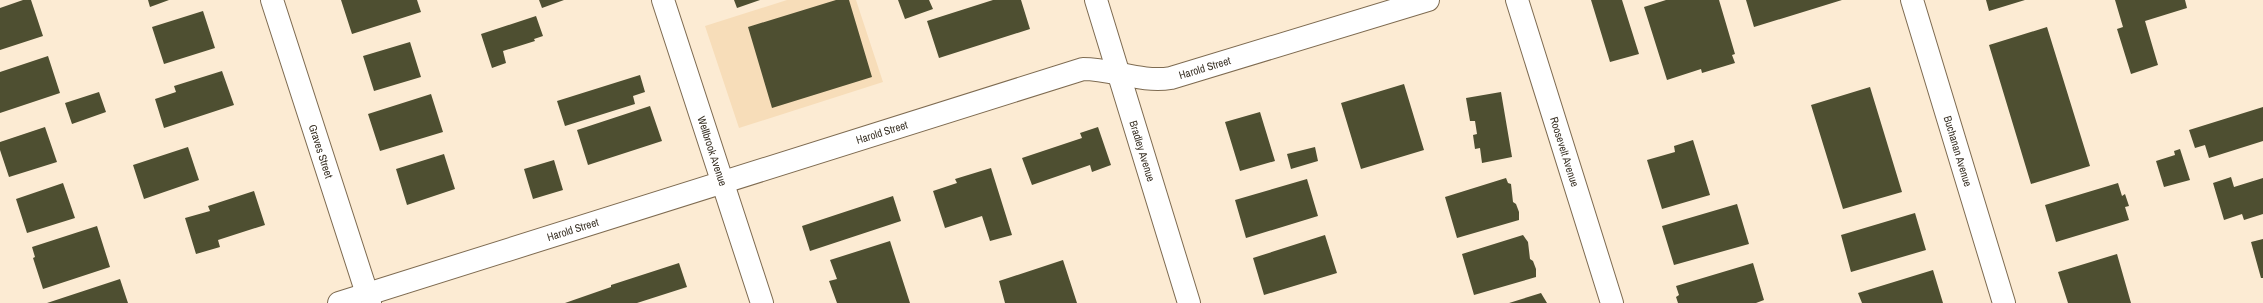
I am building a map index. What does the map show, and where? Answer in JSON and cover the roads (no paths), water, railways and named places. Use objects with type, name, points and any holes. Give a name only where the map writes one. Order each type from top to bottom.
[{"type":"street","name":"Graves Street","points":[[272,0],[369,298]]},
{"type":"street","name":"Wellbrook Avenue","points":[[663,0],[762,303]]},
{"type":"street","name":"Bradley Avenue","points":[[1096,0],[1117,73],[1189,303]]},
{"type":"street","name":"Harold Street","points":[[339,303],[369,298],[1083,69],[1098,69],[1157,80],[1171,78],[1428,0]]},
{"type":"street","name":"Roosevelt Avenue","points":[[1517,0],[1612,303]]},
{"type":"street","name":"Buchanan Avenue","points":[[1912,0],[2004,303]]}]
